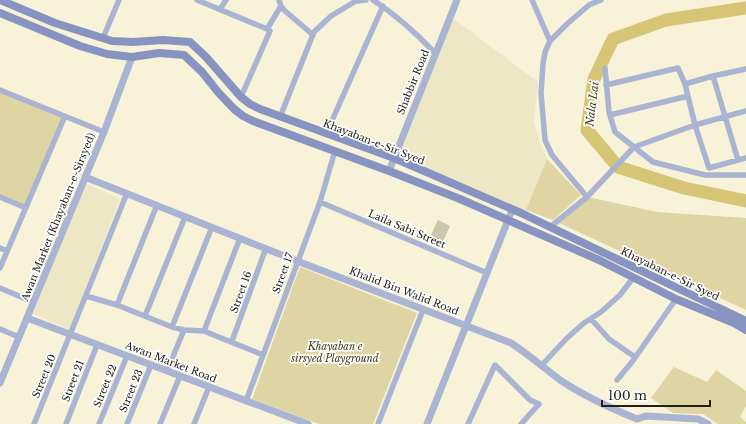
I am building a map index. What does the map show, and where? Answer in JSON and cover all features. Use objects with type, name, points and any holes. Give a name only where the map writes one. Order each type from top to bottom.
[{"type":"main road","name":"Khayaban-e-Sir Syed","points":[[0,0],[55,23],[112,41],[133,42],[163,40],[190,42],[206,57],[241,97],[250,104],[280,117],[394,158],[550,227],[746,321]]},
{"type":"main road","name":"Khayaban-e-Sir Syed","points":[[0,13],[80,46],[107,54],[132,57],[159,53],[184,55],[202,72],[234,109],[253,121],[460,199],[599,260],[676,299],[734,323],[746,330]]},
{"type":"street","points":[[103,38],[119,0]]},
{"type":"street","points":[[220,9],[226,0]]},
{"type":"street","points":[[280,117],[314,32],[331,16],[356,1],[366,0]]},
{"type":"street","points":[[374,0],[425,42],[435,53]]},
{"type":"street","name":"Shabbir Road","points":[[389,171],[457,0]]},
{"type":"street","points":[[532,0],[550,41]]},
{"type":"street","points":[[588,195],[552,155],[545,140],[541,93],[542,64],[550,41],[589,5],[601,0]]},
{"type":"street","points":[[200,1],[269,30]]},
{"type":"street","points":[[280,3],[288,14],[313,35]]},
{"type":"street","points":[[241,97],[280,3]]},
{"type":"street","points":[[326,134],[383,6]]},
{"type":"street","name":"Awan Market (Khayaban-e-Sirsyed)","points":[[0,383],[104,132],[132,57]]},
{"type":"street","points":[[605,68],[609,112],[615,132],[653,162],[705,176],[746,175]]},
{"type":"street","points":[[606,85],[678,68],[685,84],[695,125],[709,168],[746,158]]},
{"type":"street","points":[[685,84],[746,69]]},
{"type":"street","points":[[713,76],[738,160]]},
{"type":"street","points":[[0,90],[104,132]]},
{"type":"street","points":[[610,115],[688,96]]},
{"type":"street","points":[[550,227],[588,195],[634,147],[695,125],[746,111]]},
{"type":"street","points":[[0,268],[65,116]]},
{"type":"street","name":"Street 17","points":[[246,401],[320,202],[335,151]]},
{"type":"street","name":"Khalid Bin Walid Road","points":[[85,177],[423,310],[511,343],[581,393],[635,422],[646,416],[698,419],[704,423]]},
{"type":"street","name":"Street 20","points":[[34,424],[127,194]]},
{"type":"street","points":[[0,197],[26,208]]},
{"type":"street","name":"Laila Sabi Street","points":[[320,202],[487,273]]},
{"type":"street","points":[[117,305],[157,205]]},
{"type":"street","points":[[428,424],[512,210]]},
{"type":"street","points":[[145,316],[186,217]]},
{"type":"street","points":[[172,327],[212,227]]},
{"type":"street","points":[[204,330],[240,238]]},
{"type":"street","points":[[0,248],[7,251]]},
{"type":"street","name":"Street 16","points":[[232,341],[266,248]]},
{"type":"street","points":[[542,365],[566,339],[620,295],[633,278]]},
{"type":"street","points":[[0,288],[33,302]]},
{"type":"street","points":[[86,296],[117,305],[172,327],[184,330],[204,330],[263,355]]},
{"type":"street","points":[[616,380],[635,357],[676,299]]},
{"type":"street","points":[[378,424],[423,310]]},
{"type":"street","name":"Awan Market Road","points":[[27,318],[308,424]]},
{"type":"street","points":[[590,319],[609,339],[635,357]]},
{"type":"street","points":[[0,329],[19,337]]},
{"type":"street","points":[[167,371],[184,330]]},
{"type":"street","name":"Street 21","points":[[66,424],[97,345]]},
{"type":"street","name":"Street 22","points":[[99,424],[127,356]]},
{"type":"street","name":"Street 23","points":[[127,424],[151,365]]},
{"type":"street","points":[[468,424],[495,365],[530,400],[539,404],[521,424]]},
{"type":"street","points":[[160,424],[180,376]]},
{"type":"street","points":[[194,424],[209,387]]},
{"type":"shaded area","points":[[450,16],[538,82],[534,121],[540,143],[547,159],[525,215],[394,158]]},
{"type":"shaded area","points":[[86,183],[120,199],[69,329],[33,314]]},
{"type":"green space","points":[[0,90],[65,116],[26,208],[0,197]]},
{"type":"green space","points":[[547,159],[581,195],[553,220],[526,210]]},
{"type":"green space","points":[[588,197],[657,212],[746,218],[746,310],[557,222]]},
{"type":"green space","name":"Khayaban e sirsyed Playground","points":[[300,267],[417,313],[373,424],[319,424],[252,399]]},
{"type":"green space","points":[[674,367],[707,382],[716,370],[746,391],[746,406],[740,417],[746,422],[746,424],[718,424],[703,414],[673,413],[651,398]]},
{"type":"building","points":[[438,220],[450,226],[441,246],[428,241]]},
{"type":"waterway","name":"Nala Lai","points":[[746,8],[666,20],[613,39],[594,79],[587,130],[618,167],[684,188],[746,201]]}]
